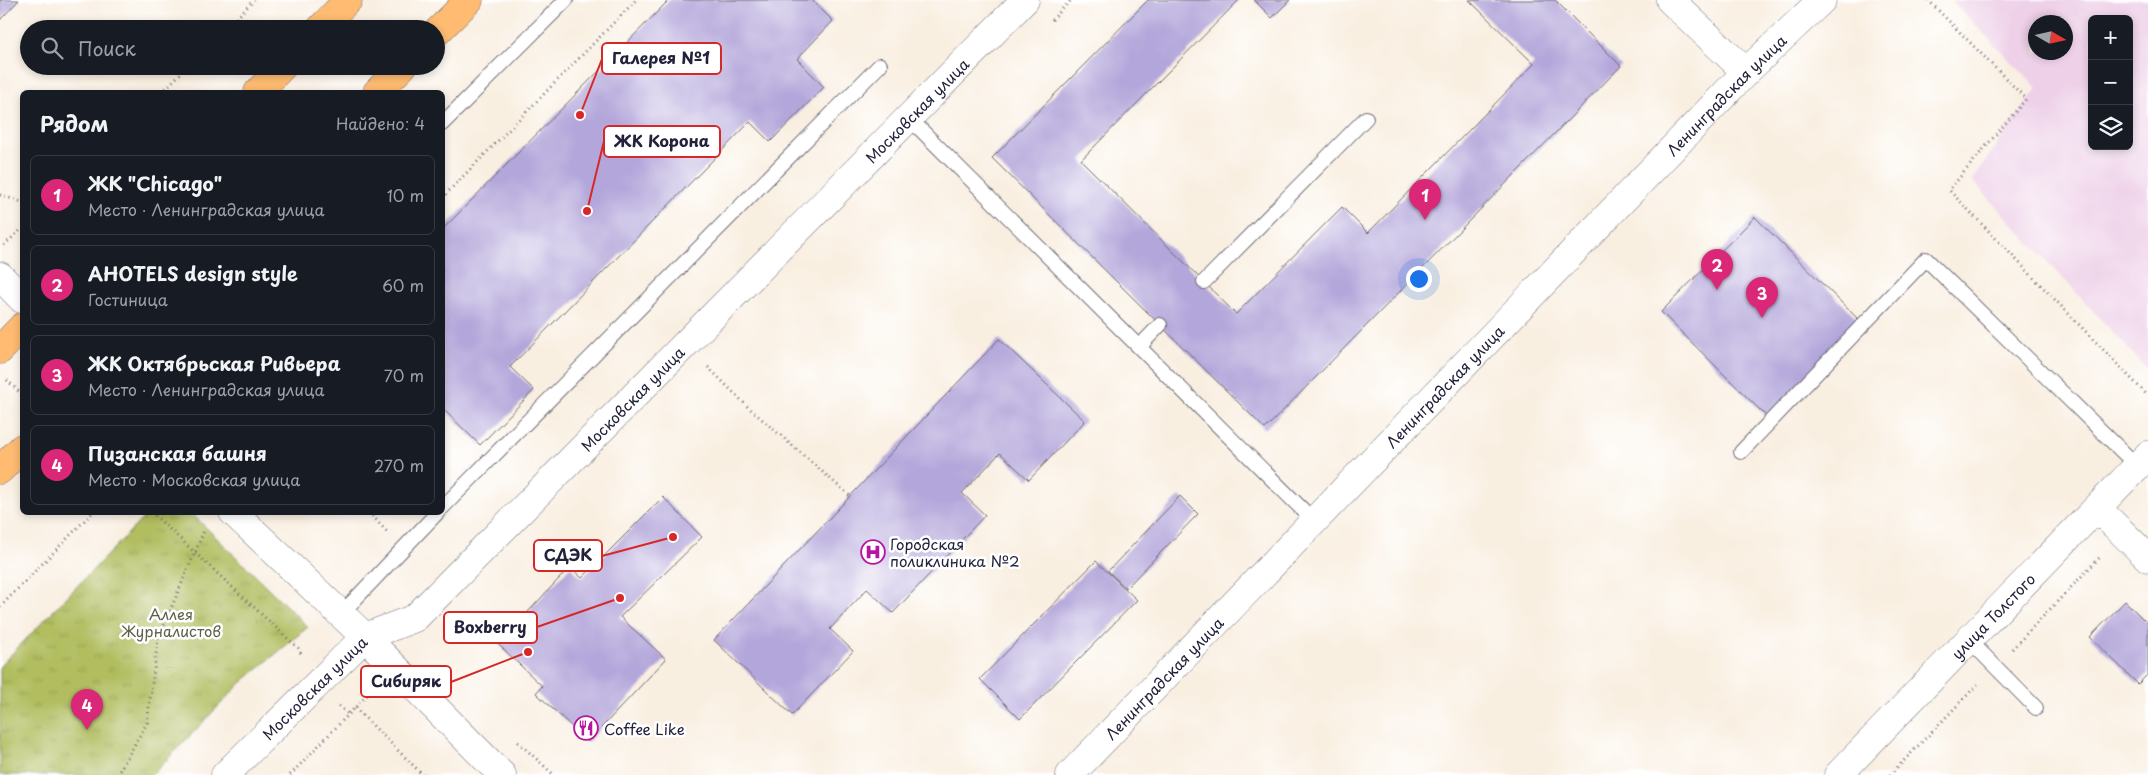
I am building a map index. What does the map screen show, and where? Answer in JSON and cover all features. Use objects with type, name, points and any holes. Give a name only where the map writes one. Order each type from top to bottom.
[{"type":"main road","points":[[329,20],[348,0]]},
{"type":"main road","points":[[445,24],[469,0]]},
{"type":"main road","points":[[260,90],[274,75]]},
{"type":"main road","points":[[379,90],[394,75]]},
{"type":"main road","points":[[0,350],[20,329]]},
{"type":"main road","points":[[0,470],[20,450]]},
{"type":"street","name":"Московская улица","points":[[225,775],[365,637],[416,618],[1025,0]]},
{"type":"street","points":[[1670,0],[1746,72]]},
{"type":"street","name":"Ленинградская улица","points":[[1070,775],[1746,72],[1822,0]]},
{"type":"street","points":[[0,276],[20,298]]},
{"type":"street","name":"улица Толстого","points":[[1838,775],[2098,509],[2144,466]]},
{"type":"street","points":[[2098,509],[2148,558]]},
{"type":"street","points":[[232,516],[365,637],[502,775]]},
{"type":"lane","points":[[445,121],[566,0]]},
{"type":"lane","points":[[445,505],[880,64]]},
{"type":"lane","points":[[908,118],[1314,521]]},
{"type":"lane","points":[[1204,282],[1366,118]]},
{"type":"lane","points":[[1741,452],[1926,259],[2144,466]]},
{"type":"lane","points":[[1139,347],[1160,325]]},
{"type":"lane","points":[[340,614],[435,515]]},
{"type":"lane","points":[[1970,640],[2036,708]]},
{"type":"path","points":[[235,20],[254,0]]},
{"type":"path","points":[[445,195],[636,0]]},
{"type":"path","points":[[1051,21],[1071,0]]},
{"type":"path","points":[[1928,0],[2026,99],[1949,190],[2148,396]]},
{"type":"path","points":[[164,90],[179,75]]},
{"type":"path","points":[[0,195],[20,201]]},
{"type":"path","points":[[0,248],[20,231]]},
{"type":"path","points":[[701,374],[715,361]]},
{"type":"path","points":[[708,367],[748,407],[850,496]]},
{"type":"path","points":[[6,378],[20,393]]},
{"type":"path","points":[[0,607],[90,515]]},
{"type":"path","points":[[153,515],[298,648]]},
{"type":"path","points":[[118,775],[147,723],[158,639],[195,554],[232,516]]},
{"type":"path","points":[[1890,775],[2123,533]]},
{"type":"path","points":[[290,775],[361,701]]},
{"type":"path","points":[[355,708],[423,775]]},
{"type":"path","points":[[518,742],[554,775]]},
{"type":"shaded area","points":[[1951,0],[2148,0],[2148,370],[1972,180],[2037,88]]},
{"type":"green space","name":"Аллея Журналистов","points":[[146,515],[193,515],[308,627],[241,683],[152,775],[0,775],[0,666]]},
{"type":"building","points":[[0,0],[19,0],[0,20]]},
{"type":"building","points":[[669,0],[812,0],[833,21],[797,59],[824,87],[770,142],[750,122],[510,367],[534,390],[480,445],[445,411],[445,227]]},
{"type":"building","points":[[1148,0],[1239,0],[1081,160],[1236,314],[1342,207],[1368,233],[1534,64],[1469,0],[1555,0],[1621,66],[1265,429],[992,158]]},
{"type":"building","points":[[1254,0],[1290,0],[1272,18]]},
{"type":"building","points":[[1755,217],[1862,323],[1768,418],[1661,312]]},
{"type":"building","name":"Городская поликлиника №2","points":[[999,339],[1085,421],[1029,480],[1000,453],[962,493],[985,515],[893,613],[867,589],[830,629],[853,651],[792,715],[714,640]]},
{"type":"building","points":[[1180,496],[1198,514],[1126,588],[1108,571]]},
{"type":"building","points":[[663,497],[702,537],[620,617],[666,659],[588,742],[536,693],[542,686],[498,644],[570,567],[582,578]]},
{"type":"building","points":[[1096,561],[1137,600],[1020,719],[980,679]]},
{"type":"building","points":[[2125,601],[2148,624],[2148,674],[2138,684],[2090,637]]},
{"type":"place","name":"Галерея №1","points":[[580,115]]},
{"type":"place","name":"ЖК Корона","points":[[587,211]]},
{"type":"place","name":"ЖК \"Chicago\"","points":[[1425,220]]},
{"type":"place","name":"AHOTELS design style","points":[[1717,290]]},
{"type":"place","name":"ЖК Октябрьская Ривьера","points":[[1762,318]]},
{"type":"place","name":"СДЭК","points":[[673,537]]},
{"type":"place","name":"Городская поликлиника №2","points":[[873,552]]},
{"type":"place","name":"Boxberry","points":[[620,598]]},
{"type":"place","name":"Сибиряк","points":[[528,652]]},
{"type":"place","name":"Coffee Like","points":[[586,728]]},
{"type":"place","name":"Пизанская башня","points":[[87,730]]}]
